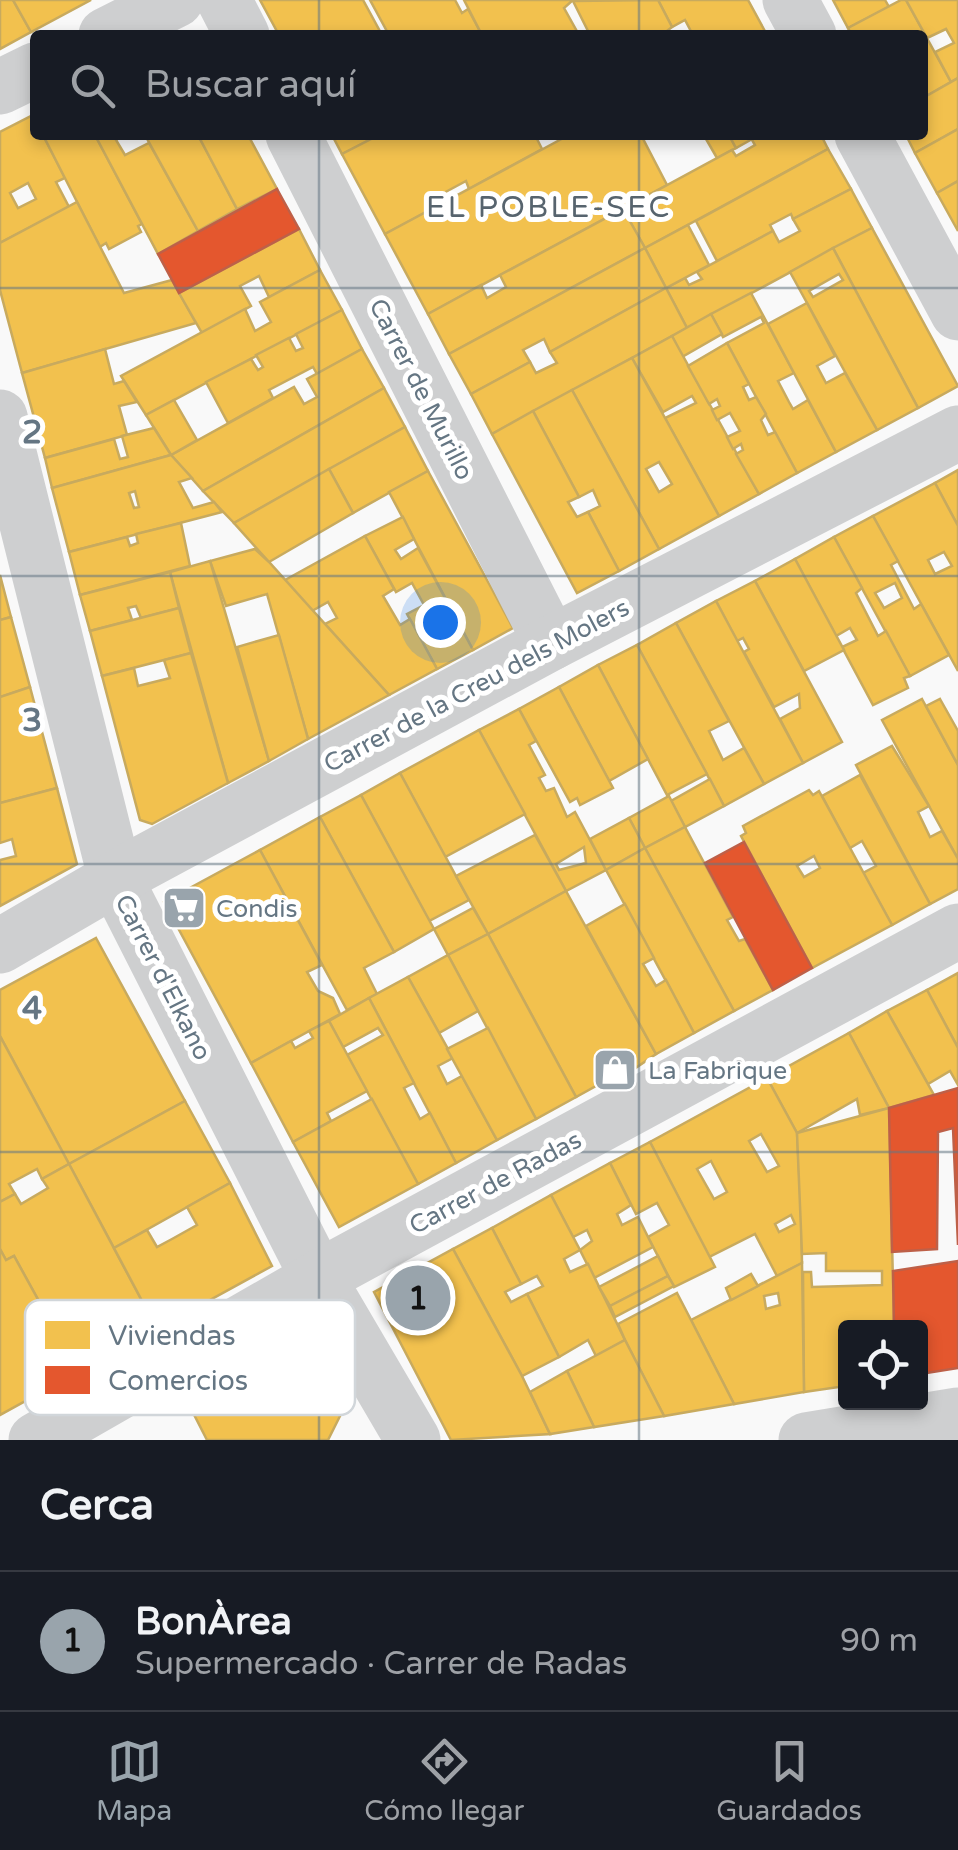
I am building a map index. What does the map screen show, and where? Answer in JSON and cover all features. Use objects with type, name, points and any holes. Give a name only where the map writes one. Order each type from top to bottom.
[{"type":"street","points":[[116,30],[176,0]]},
{"type":"street","points":[[224,0],[239,30]]},
{"type":"street","points":[[790,0],[806,30]]},
{"type":"street","points":[[0,87],[30,72]]},
{"type":"street","name":"Carrer de Murillo","points":[[296,140],[551,644]]},
{"type":"street","points":[[865,140],[958,313]]},
{"type":"street","name":"Carrer d'Elkano","points":[[0,417],[116,880],[331,1300]]},
{"type":"street","name":"Carrer de la Creu dels Molers","points":[[0,946],[551,644],[958,433]]},
{"type":"street","name":"Carrer de Radas","points":[[280,1300],[958,931]]},
{"type":"street","name":"Carrer d'Elkano","points":[[355,1341],[413,1440]]},
{"type":"street","name":"Carrer de Radas","points":[[36,1440],[80,1415]]},
{"type":"street","points":[[806,1440],[958,1416]]},
{"type":"building: Viviendas","points":[[0,0],[13,0],[30,33],[0,49]]},
{"type":"building: Viviendas","points":[[13,0],[91,0],[35,30],[30,30]]},
{"type":"building: Viviendas","points":[[260,0],[363,0],[379,30],[276,30]]},
{"type":"building: Viviendas","points":[[370,0],[455,0],[462,13],[468,9],[479,30],[386,30]]},
{"type":"building: Viviendas","points":[[464,0],[573,0],[564,8],[576,30],[479,30]]},
{"type":"building: Viviendas","points":[[658,0],[748,0],[764,30],[690,30],[685,20],[672,27]]},
{"type":"building: Viviendas","points":[[658,0],[672,27],[588,30],[573,1]]},
{"type":"building: Viviendas","points":[[833,0],[885,0],[889,7],[848,28]]},
{"type":"building: Viviendas","points":[[906,0],[922,30],[849,30]]},
{"type":"building: Viviendas","points":[[906,0],[958,0],[958,78],[951,82],[935,52],[954,43],[946,29],[928,38],[928,30],[923,30]]},
{"type":"building: Viviendas","points":[[928,40],[951,82],[928,95]]},
{"type":"building: Viviendas","points":[[958,78],[958,129],[915,153],[908,140],[928,140],[928,95]]},
{"type":"building: Viviendas","points":[[30,117],[30,140],[46,140],[65,178],[56,182],[69,207],[0,243],[0,132]],"holes":[[[28,183],[36,199],[18,208],[10,193]]]},
{"type":"building: Viviendas","points":[[958,129],[958,181],[937,193],[915,153]]},
{"type":"building: Viviendas","points":[[46,140],[98,140],[142,224],[138,226],[141,232],[109,249],[106,243],[100,247]]},
{"type":"building: Viviendas","points":[[98,140],[116,140],[125,155],[149,143],[198,231],[158,254]]},
{"type":"building: Viviendas","points":[[148,140],[201,140],[237,209],[198,231]]},
{"type":"building: Viviendas","points":[[201,140],[251,140],[277,189],[237,209]]},
{"type":"building: Viviendas","points":[[335,140],[369,140],[342,154]]},
{"type":"building: Viviendas","points":[[369,140],[538,140],[542,149],[469,189],[466,181],[427,202],[430,210],[385,234],[342,154]]},
{"type":"building: Viviendas","points":[[560,140],[644,140],[667,185],[428,314],[385,234]]},
{"type":"building: Viviendas","points":[[707,140],[732,140],[736,148],[717,158]]},
{"type":"building: Viviendas","points":[[732,140],[750,140],[736,148]]},
{"type":"building: Viviendas","points":[[752,140],[824,140],[828,149],[645,248],[623,209],[732,150],[736,156],[755,145]]},
{"type":"building: Viviendas","points":[[828,149],[851,189],[793,219],[791,214],[770,225],[773,231],[717,261],[696,221]]},
{"type":"building: Viviendas","points":[[958,181],[958,231],[937,193]]},
{"type":"building: Viviendas","points":[[851,189],[872,228],[687,328],[666,288],[685,278],[689,285],[702,279],[697,272],[773,231],[779,242],[800,231],[793,219]]},
{"type":"building: Viviendas","points":[[77,202],[124,293],[172,280],[196,323],[22,373],[0,290],[0,243]]},
{"type":"building: Viviendas","points":[[623,209],[645,248],[449,354],[428,314],[481,285],[487,298],[506,287],[500,275]]},
{"type":"building: Viviendas","points":[[688,225],[709,265],[666,288],[645,248]]},
{"type":"building: Viviendas","points":[[872,228],[958,386],[918,408],[833,248]]},
{"type":"building: Viviendas","points":[[299,229],[320,270],[269,297],[259,276],[240,286],[251,306],[202,333],[179,293]]},
{"type":"building: Viviendas","points":[[645,248],[666,288],[550,352],[544,339],[523,350],[530,362],[471,394],[449,354]]},
{"type":"building: Viviendas","points":[[833,248],[918,408],[877,430],[790,272]],"holes":[[[839,274],[843,280],[813,297],[809,291]]]},
{"type":"building: Viviendas","points":[[320,270],[342,310],[146,415],[121,376],[245,309],[255,331],[271,322],[260,302]]},
{"type":"building: Viviendas","points":[[666,288],[687,328],[492,434],[471,394],[530,362],[536,373],[557,363],[550,352]]},
{"type":"building: Viviendas","points":[[751,293],[794,373],[778,381],[789,402],[793,409],[808,400],[836,452],[797,473],[727,343],[764,323],[761,317],[723,337],[711,314]]},
{"type":"building: Viviendas","points":[[807,303],[835,356],[817,366],[826,383],[845,373],[877,430],[836,452],[768,324]]},
{"type":"building: Viviendas","points":[[342,310],[362,349],[317,374],[313,367],[269,390],[273,398],[228,423],[206,382],[251,359],[258,370],[263,367],[256,355],[289,338],[296,351],[303,348],[296,334]]},
{"type":"building: Viviendas","points":[[711,314],[722,334],[682,357],[672,336]]},
{"type":"building: Viviendas","points":[[672,336],[759,494],[719,516],[665,418],[696,403],[692,396],[663,412],[632,358]]},
{"type":"building: Viviendas","points":[[727,343],[749,384],[743,387],[749,400],[756,397],[766,414],[761,420],[768,435],[775,432],[797,473],[759,494],[736,454],[743,450],[741,444],[733,449],[727,437],[740,431],[730,413],[717,420],[712,410],[720,406],[717,399],[709,404],[688,366]]},
{"type":"building: Viviendas","points":[[105,349],[114,384],[124,381],[137,402],[119,406],[127,435],[45,458],[22,373]]},
{"type":"building: Viviendas","points":[[362,349],[384,388],[203,491],[171,455],[294,387],[304,404],[317,397],[307,379]]},
{"type":"building: Viviendas","points":[[632,358],[719,516],[659,549],[572,390]],"holes":[[[659,462],[672,484],[659,492],[646,469]]]},
{"type":"building: Viviendas","points":[[384,388],[405,427],[234,523],[203,491]]},
{"type":"building: Viviendas","points":[[572,390],[659,549],[619,571],[588,512],[600,506],[593,490],[579,497],[533,411]]},
{"type":"building: Viviendas","points":[[174,400],[197,440],[171,455],[146,415]]},
{"type":"building: Viviendas","points":[[533,411],[579,497],[568,502],[577,517],[588,512],[619,571],[577,593],[492,434]]},
{"type":"building: Viviendas","points":[[405,427],[428,471],[353,513],[329,469]]},
{"type":"building: Viviendas","points":[[154,428],[171,455],[52,488],[45,458],[114,439],[120,459],[128,457],[122,436]]},
{"type":"building: Viviendas","points":[[171,455],[192,478],[179,482],[193,508],[214,502],[222,512],[69,552],[52,488]],"holes":[[[135,491],[139,507],[134,508],[129,493]]]},
{"type":"building: Viviendas","points":[[329,469],[353,513],[269,562],[234,523]]},
{"type":"building: Viviendas","points":[[958,470],[958,526],[935,483]]},
{"type":"building: Viviendas","points":[[428,471],[513,628],[473,650],[389,492]]},
{"type":"building: Viviendas","points":[[935,483],[958,526],[958,671],[873,516]],"holes":[[[944,552],[952,566],[935,574],[928,560]]]},
{"type":"building: Viviendas","points":[[873,516],[898,561],[891,565],[914,609],[921,604],[949,655],[910,676],[834,537]],"holes":[[[895,583],[902,598],[884,608],[875,593]]]},
{"type":"building: Viviendas","points":[[403,517],[414,539],[395,550],[401,559],[418,548],[473,650],[437,669],[407,614],[424,605],[412,583],[396,592],[365,536]]},
{"type":"building: Viviendas","points":[[181,523],[190,566],[80,595],[69,552],[127,537],[130,546],[138,543],[136,534]]},
{"type":"building: Viviendas","points":[[365,536],[394,589],[383,596],[400,625],[410,619],[437,669],[389,695],[325,624],[337,618],[328,602],[312,611],[285,580]]},
{"type":"building: Viviendas","points":[[834,537],[862,588],[856,593],[878,636],[886,631],[910,676],[904,678],[908,688],[873,705],[842,647],[857,640],[850,628],[836,636],[795,559]]},
{"type":"building: Viviendas","points":[[255,549],[389,695],[308,739],[267,594],[226,606],[210,561]]},
{"type":"building: Viviendas","points":[[795,559],[844,650],[804,671],[755,581]]},
{"type":"building: Viviendas","points":[[210,561],[269,761],[228,783],[170,572]]},
{"type":"building: Viviendas","points":[[170,572],[179,608],[141,618],[136,606],[128,608],[132,620],[90,631],[80,595]]},
{"type":"building: Viviendas","points":[[0,575],[11,617],[0,620]]},
{"type":"building: Viviendas","points":[[755,581],[842,742],[803,763],[780,719],[800,708],[799,694],[774,707],[744,652],[749,649],[743,638],[737,641],[716,601]]},
{"type":"building: Viviendas","points":[[716,601],[803,763],[764,784],[676,623]]},
{"type":"building: Viviendas","points":[[179,608],[191,653],[102,676],[90,631]]},
{"type":"building: Viviendas","points":[[11,617],[30,687],[0,697],[0,620]]},
{"type":"building: Viviendas","points":[[676,623],[729,721],[709,731],[723,760],[744,748],[764,784],[724,806],[637,645]]},
{"type":"building: Viviendas","points":[[279,635],[308,739],[269,761],[237,647]]},
{"type":"building: Viviendas","points":[[637,645],[707,774],[667,795],[598,665]]},
{"type":"building: Viviendas","points":[[191,653],[228,783],[152,824],[140,820],[102,676],[134,668],[138,686],[170,678],[164,660]]},
{"type":"building: Viviendas","points":[[598,665],[648,759],[609,781],[559,687]]},
{"type":"building: Viviendas","points":[[30,687],[57,788],[0,803],[0,697]]},
{"type":"building: Viviendas","points":[[559,687],[613,788],[580,805],[577,798],[570,802],[519,709]]},
{"type":"building: Viviendas","points":[[922,699],[958,765],[958,859],[882,720]]},
{"type":"building: Viviendas","points":[[940,699],[958,731],[958,765],[926,706]]},
{"type":"building: Viviendas","points":[[519,709],[536,741],[529,745],[545,775],[539,778],[546,791],[554,788],[567,817],[575,812],[606,870],[566,891],[479,730]],"holes":[[[584,847],[586,863],[559,870],[556,864]]]},
{"type":"building: Viviendas","points":[[479,730],[525,814],[445,857],[400,773]]},
{"type":"building: Viviendas","points":[[892,746],[929,806],[918,812],[930,837],[942,831],[958,859],[958,889],[930,904],[856,765]]},
{"type":"building: Viviendas","points":[[400,773],[469,900],[429,921],[361,795]]},
{"type":"building: Viviendas","points":[[860,775],[930,904],[892,925],[863,873],[876,866],[862,841],[850,848],[822,796]]},
{"type":"building: Viviendas","points":[[710,779],[724,806],[685,827],[671,801]]},
{"type":"building: Viviendas","points":[[57,788],[77,864],[0,906],[0,860],[16,856],[12,839],[0,843],[0,803]]},
{"type":"building: Viviendas","points":[[809,790],[813,795],[819,791],[892,925],[812,968],[741,836],[746,833],[743,826]],"holes":[[[814,856],[820,868],[804,877],[797,866]]]},
{"type":"building: Viviendas","points":[[361,795],[434,929],[394,952],[320,817]]},
{"type":"building: Viviendas","points":[[669,796],[685,827],[645,848],[629,818]]},
{"type":"building: Viviendas","points":[[320,817],[394,952],[364,968],[377,994],[347,1010],[260,850]]},
{"type":"building: Viviendas","points":[[629,818],[645,848],[606,870],[590,839]]},
{"type":"building: Viviendas","points":[[685,827],[733,917],[727,920],[739,941],[745,939],[773,990],[734,1011],[645,848]]},
{"type":"building: Viviendas","points":[[535,835],[566,891],[488,934],[456,876]]},
{"type":"building: Viviendas","points":[[645,848],[734,1011],[694,1033],[606,870]]},
{"type":"building: Viviendas","points":[[260,850],[322,965],[307,972],[318,991],[333,998],[340,1014],[251,1063],[164,902]]},
{"type":"building: Viviendas","points":[[566,891],[656,1054],[621,1078],[616,1075],[576,1097],[488,934]]},
{"type":"building: Viviendas","points":[[625,904],[654,958],[643,964],[656,986],[666,980],[694,1033],[656,1054],[586,926]]},
{"type":"building: Viviendas","points":[[473,908],[488,934],[448,955],[434,929]]},
{"type":"building: Viviendas","points":[[488,934],[576,1097],[536,1119],[448,955]]},
{"type":"building: Viviendas","points":[[96,938],[185,1101],[69,1164],[0,1036],[0,990]]},
{"type":"building: Viviendas","points":[[448,955],[478,1011],[439,1033],[408,977]]},
{"type":"building: Viviendas","points":[[958,973],[958,1048],[927,990]]},
{"type":"building: Viviendas","points":[[408,977],[453,1058],[438,1066],[447,1084],[462,1076],[497,1140],[456,1163],[369,998]]},
{"type":"building: Viviendas","points":[[927,990],[958,1048],[958,1085],[950,1071],[928,1084],[887,1011]]},
{"type":"building: Viviendas","points":[[369,998],[414,1083],[404,1088],[420,1119],[430,1113],[456,1163],[418,1184],[347,1055],[383,1035],[378,1028],[343,1047],[329,1021]]},
{"type":"building: Viviendas","points":[[887,1011],[934,1095],[889,1108],[849,1033]]},
{"type":"building: Viviendas","points":[[329,1021],[367,1091],[327,1113],[331,1121],[293,1142],[251,1063],[291,1041],[295,1048],[313,1038],[309,1031]]},
{"type":"building: Viviendas","points":[[488,1028],[536,1119],[497,1140],[447,1049]]},
{"type":"building: Viviendas","points":[[849,1033],[889,1108],[860,1115],[857,1099],[797,1133],[767,1078]]},
{"type":"building: Viviendas","points":[[0,1036],[69,1164],[42,1179],[37,1169],[9,1184],[15,1194],[0,1202]]},
{"type":"building: Viviendas","points":[[767,1078],[797,1133],[802,1263],[777,1276],[755,1234],[709,1257],[650,1142]],"holes":[[[761,1134],[779,1166],[767,1172],[749,1141]],[[711,1161],[727,1192],[714,1199],[697,1169]],[[791,1215],[795,1224],[779,1232],[775,1224]]]},
{"type":"building: Viviendas","points":[[372,1099],[418,1184],[339,1227],[293,1142]]},
{"type":"building: Viviendas","points":[[185,1101],[230,1183],[114,1248],[69,1164]]},
{"type":"building: Viviendas","points":[[889,1108],[894,1320],[838,1320],[838,1387],[804,1392],[803,1272],[811,1272],[812,1287],[882,1285],[882,1271],[826,1271],[826,1253],[802,1254],[797,1133]]},
{"type":"building: Viviendas","points":[[650,1142],[715,1267],[674,1287],[648,1237],[669,1225],[657,1203],[636,1214],[610,1163]]},
{"type":"building: Viviendas","points":[[610,1163],[631,1205],[617,1214],[622,1225],[638,1217],[653,1247],[594,1278],[580,1250],[592,1241],[587,1230],[573,1237],[551,1195]]},
{"type":"building: Viviendas","points":[[69,1164],[142,1300],[38,1300],[14,1256],[6,1260],[0,1249],[0,1202],[15,1194],[21,1204],[48,1188],[42,1179]]},
{"type":"building: Viviendas","points":[[230,1183],[272,1266],[210,1300],[142,1300],[114,1248],[147,1230],[157,1247],[197,1225],[187,1207]]},
{"type":"building: Viviendas","points":[[551,1195],[580,1250],[564,1259],[570,1272],[588,1264],[625,1340],[596,1356],[588,1340],[559,1357],[527,1294],[543,1286],[537,1276],[521,1284],[492,1228]]},
{"type":"building: Viviendas","points":[[492,1228],[521,1284],[505,1292],[511,1302],[527,1294],[559,1357],[522,1376],[453,1249]]},
{"type":"building: Viviendas","points":[[0,1249],[6,1260],[14,1256],[38,1300],[25,1300],[25,1401],[0,1415]]},
{"type":"building: Viviendas","points":[[453,1249],[550,1434],[451,1440],[374,1292]]},
{"type":"building: Viviendas","points":[[658,1256],[668,1276],[610,1306],[599,1287]]},
{"type":"building: Viviendas","points":[[802,1263],[804,1392],[734,1404],[691,1320]],"holes":[[[778,1293],[780,1305],[766,1309],[764,1296]]]},
{"type":"building: Viviendas","points":[[751,1274],[758,1286],[731,1300],[726,1288]]},
{"type":"building: Viviendas","points":[[668,1276],[674,1286],[615,1317],[610,1306]]},
{"type":"building: Viviendas","points":[[677,1293],[734,1404],[664,1416],[618,1324]]},
{"type":"building: Viviendas","points":[[625,1340],[664,1416],[594,1427],[567,1371]]},
{"type":"building: Viviendas","points":[[567,1371],[594,1427],[550,1434],[530,1392]]},
{"type":"building: Viviendas","points":[[194,1415],[340,1415],[328,1440],[207,1440]]},
{"type":"building: Comercios","points":[[277,189],[299,229],[179,293],[158,254]]},
{"type":"building: Comercios","points":[[744,842],[812,968],[773,990],[705,863]]},
{"type":"building: Comercios","points":[[958,1088],[958,1245],[953,1128],[938,1132],[937,1249],[892,1252],[889,1108]]},
{"type":"building: Comercios","points":[[958,1261],[958,1368],[928,1373],[928,1320],[894,1320],[893,1271]]},
{"type":"place","name":"Condis","points":[[184,908]]},
{"type":"place","name":"La Fabrique","points":[[615,1070]]},
{"type":"place","name":"BonÀrea","points":[[418,1298]]},
{"type":"district","name":"EL POBLE-SEC","points":[[549,207]]}]
